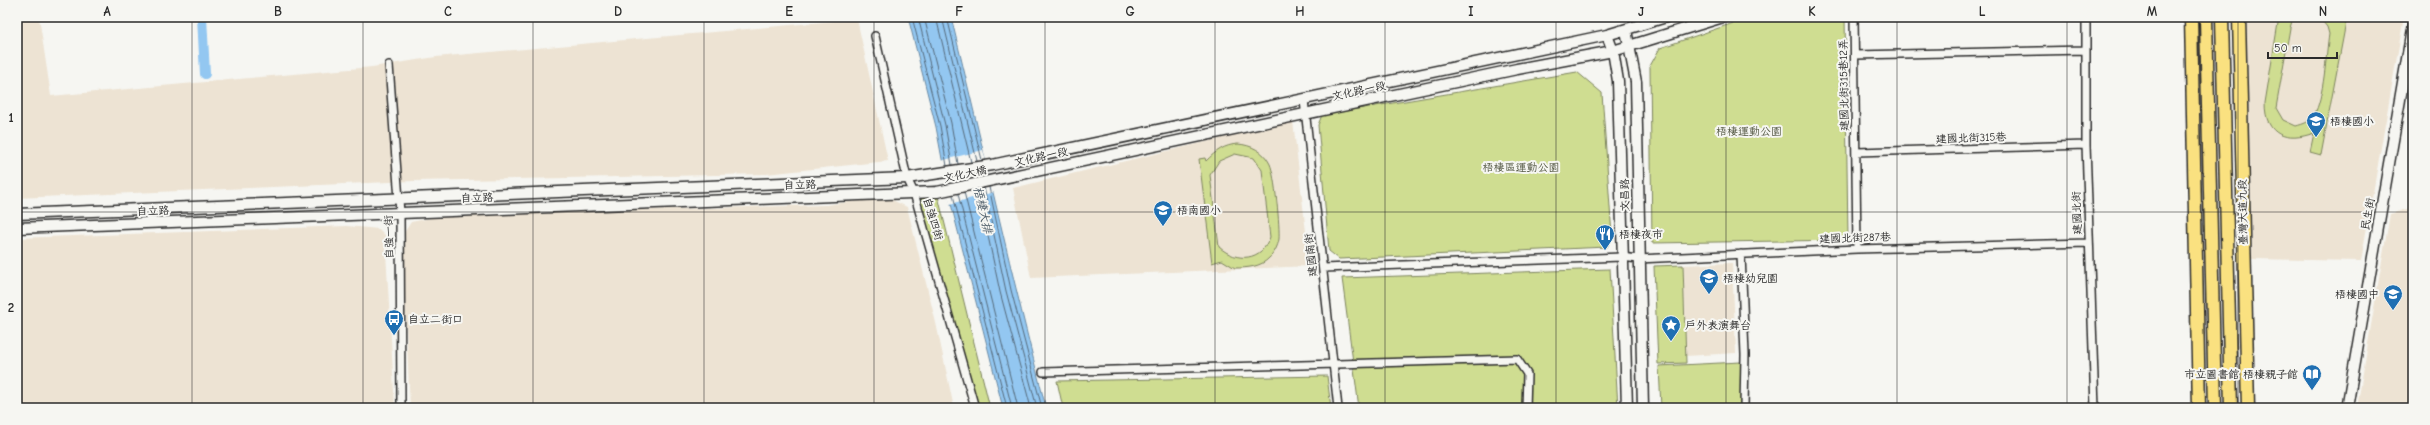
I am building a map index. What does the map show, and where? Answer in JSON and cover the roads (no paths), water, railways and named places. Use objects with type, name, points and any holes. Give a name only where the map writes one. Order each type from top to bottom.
[{"type":"main road","points":[[2190,17],[2198,408]]},
{"type":"main road","points":[[2206,17],[2215,408]]},
{"type":"main road","name":"臺灣大道九段","points":[[2222,17],[2231,408]]},
{"type":"main road","name":"臺灣大道九段","points":[[2239,17],[2248,408]]},
{"type":"street","name":"文化路一段","points":[[992,165],[1607,35],[1666,17]]},
{"type":"street","name":"文化路一段","points":[[997,180],[1613,51],[1723,17]]},
{"type":"street","name":"建國北街315巷12弄","points":[[1854,17],[1857,249]]},
{"type":"street","name":"建國北街","points":[[2086,17],[2086,145],[2095,408]]},
{"type":"street","name":"民生街","points":[[2346,408],[2413,24]]},
{"type":"street","name":"文昌路","points":[[1626,30],[1636,82],[1638,259],[1643,408]]},
{"type":"street","name":"文昌路","points":[[1607,35],[1613,51],[1618,81],[1626,408]]},
{"type":"street","name":"自強四街","points":[[875,36],[907,178],[914,193],[975,408]]},
{"type":"street","points":[[1855,55],[2085,50]]},
{"type":"street","name":"自強一街","points":[[389,65],[400,213],[401,408]]},
{"type":"street","name":"建國南街","points":[[1304,100],[1335,365],[1338,408]]},
{"type":"street","name":"建國北街315巷","points":[[1856,152],[2086,145]]},
{"type":"street","name":"文化大橋","points":[[935,175],[992,165]]},
{"type":"street","name":"自立路","points":[[17,214],[907,178],[935,175]]},
{"type":"street","name":"文化大橋","points":[[937,192],[997,180]]},
{"type":"street","name":"自立路","points":[[17,228],[937,192]]},
{"type":"street","name":"建國北街287巷","points":[[1323,268],[1622,257],[1638,259],[1857,249],[2089,243]]},
{"type":"street","points":[[1741,254],[1745,355],[1744,408]]},
{"type":"street","points":[[1043,372],[1517,359],[1527,374],[1526,408]]},
{"type":"water","name":"梧棲大排","points":[[908,17],[951,17],[1046,408],[1003,408],[949,196],[936,127]]},
{"type":"waterway","points":[[202,17],[205,74]]},
{"type":"place","name":"梧棲國小","points":[[2316,138]]},
{"type":"place","name":"梧南國小","points":[[1163,227]]},
{"type":"place","name":"梧棲夜市","points":[[1605,251]]},
{"type":"place","name":"梧棲幼兒園","points":[[1709,295]]},
{"type":"place","name":"梧棲國中","points":[[2393,311]]},
{"type":"place","name":"自立二街口","points":[[394,336]]},
{"type":"place","name":"戶外表演舞台","points":[[1671,342]]},
{"type":"place","name":"市立圖書館 梧棲親子館","points":[[2312,391]]},
{"type":"park label","name":"梧棲運動公園","points":[[1749,131]]},
{"type":"park label","name":"梧棲區運動公園","points":[[1521,167]]}]
